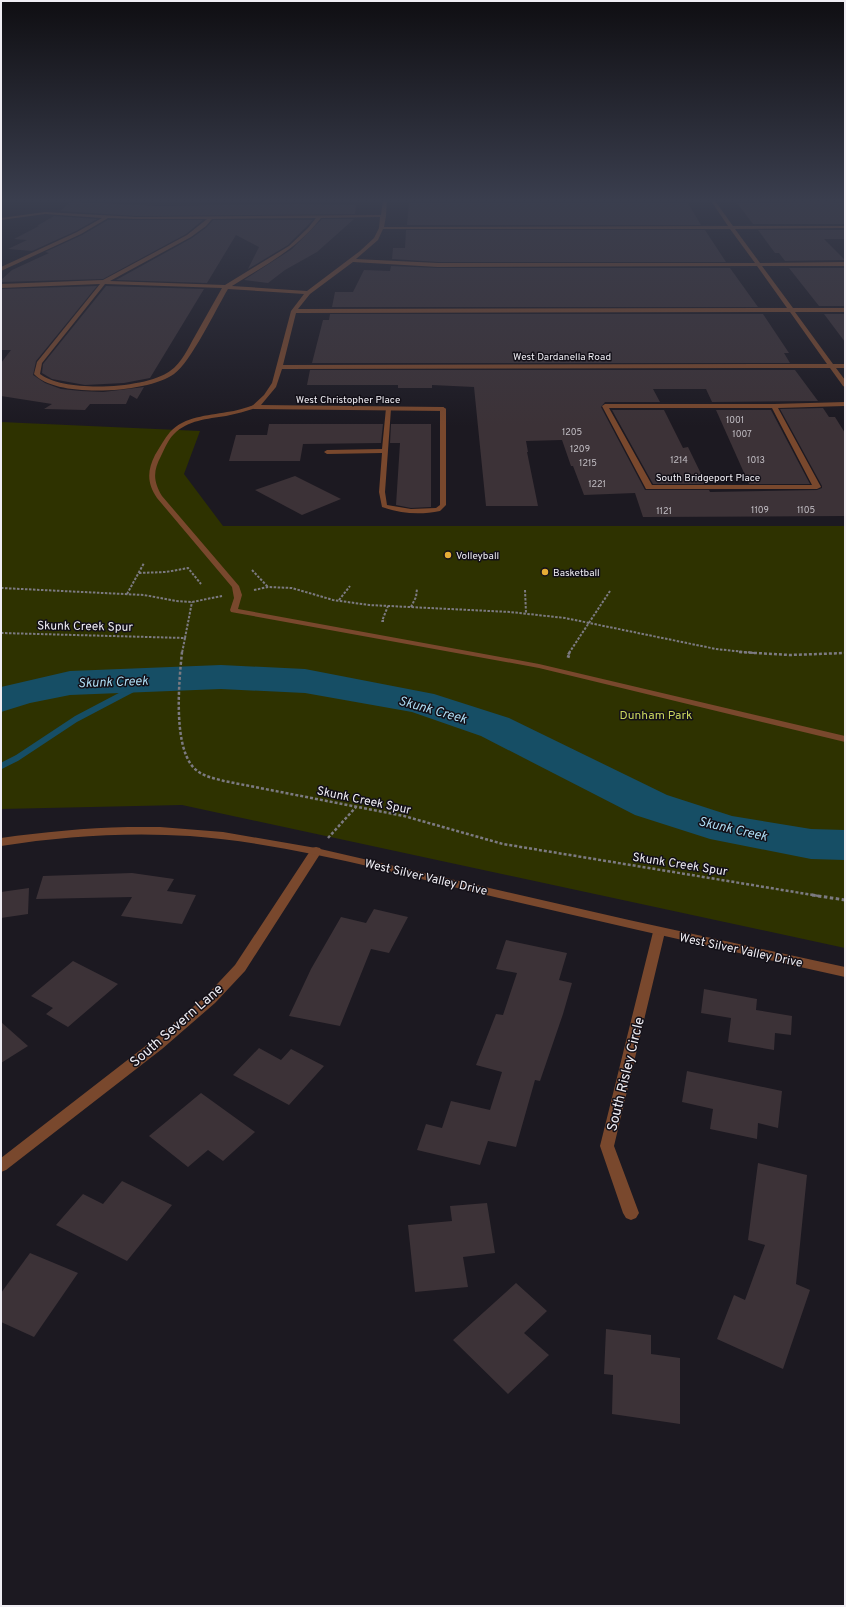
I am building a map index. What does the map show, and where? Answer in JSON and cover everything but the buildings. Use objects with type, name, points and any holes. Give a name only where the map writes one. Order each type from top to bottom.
[{"type":"street","points":[[115,276],[104,282],[39,363],[37,374],[43,379],[59,385],[88,389],[136,385],[164,377],[172,373],[183,362],[226,287],[244,276]]},
{"type":"street","points":[[254,407],[264,401],[270,394],[275,383],[294,310],[308,293],[330,276]]},
{"type":"street","points":[[767,276],[845,385]]},
{"type":"street","points":[[1,286],[104,282],[226,287],[308,293]]},
{"type":"street","points":[[294,310],[845,310]]},
{"type":"street","name":"West Dardanella Road","points":[[280,367],[845,366]]},
{"type":"street","name":"South Bridgeport Place","points":[[774,406],[817,487],[649,487],[605,406],[774,406],[845,404]]},
{"type":"street","name":"West Christopher Place","points":[[254,407],[443,409]]},
{"type":"street","name":"West Silver Valley Drive","points":[[1,842],[71,832],[112,830],[153,831],[247,839],[316,851],[659,932],[845,972]]},
{"type":"street","name":"South Severn Lane","points":[[1,1166],[157,1045],[210,1000],[240,968],[316,851]]},
{"type":"street","name":"South Risley Circle","points":[[631,1213],[607,1146],[659,932]]},
{"type":"lane","points":[[254,407],[228,414],[202,418],[177,428],[172,433],[154,464],[150,476],[151,483],[160,497],[235,586],[238,598],[234,610],[539,666],[845,739]]},
{"type":"lane","points":[[388,409],[382,492],[384,506],[398,511],[422,512],[438,510],[443,505],[443,409]]},
{"type":"lane","points":[[327,452],[385,451]]},
{"type":"path","points":[[127,594],[144,562]]},
{"type":"path","points":[[139,573],[166,572],[188,568],[201,584]]},
{"type":"path","points":[[252,570],[268,587],[292,588],[339,601],[388,606],[526,613],[589,622],[663,639],[716,649],[770,654],[845,653]]},
{"type":"path","points":[[339,601],[345,595],[350,586]]},
{"type":"path","points":[[1,588],[144,595],[176,602],[192,602],[185,638]]},
{"type":"path","points":[[411,607],[416,597],[417,589]]},
{"type":"path","points":[[525,590],[526,613]]},
{"type":"path","points":[[567,656],[610,591]]},
{"type":"path","points":[[388,606],[382,621],[389,622]]},
{"type":"path","name":"Skunk Creek Spur","points":[[1,633],[185,638],[181,652],[179,715],[184,754],[192,767],[205,776],[404,816],[502,844],[580,858],[845,900]]},
{"type":"path","points":[[316,851],[356,807]]},
{"type":"green space","name":"Dunham Park","points":[[1,422],[200,431],[184,474],[223,526],[845,526],[845,948],[182,805],[1,809]]},
{"type":"waterway","name":"Skunk Creek","points":[[1,700],[20,693],[70,683],[221,677],[305,681],[420,702],[495,727],[651,805],[726,829],[811,844],[845,845]]},
{"type":"waterway","points":[[1,766],[17,758],[76,719],[152,679]]},
{"type":"place","name":"Volleyball","points":[[448,555]]},
{"type":"place","name":"Basketball","points":[[545,572]]}]
